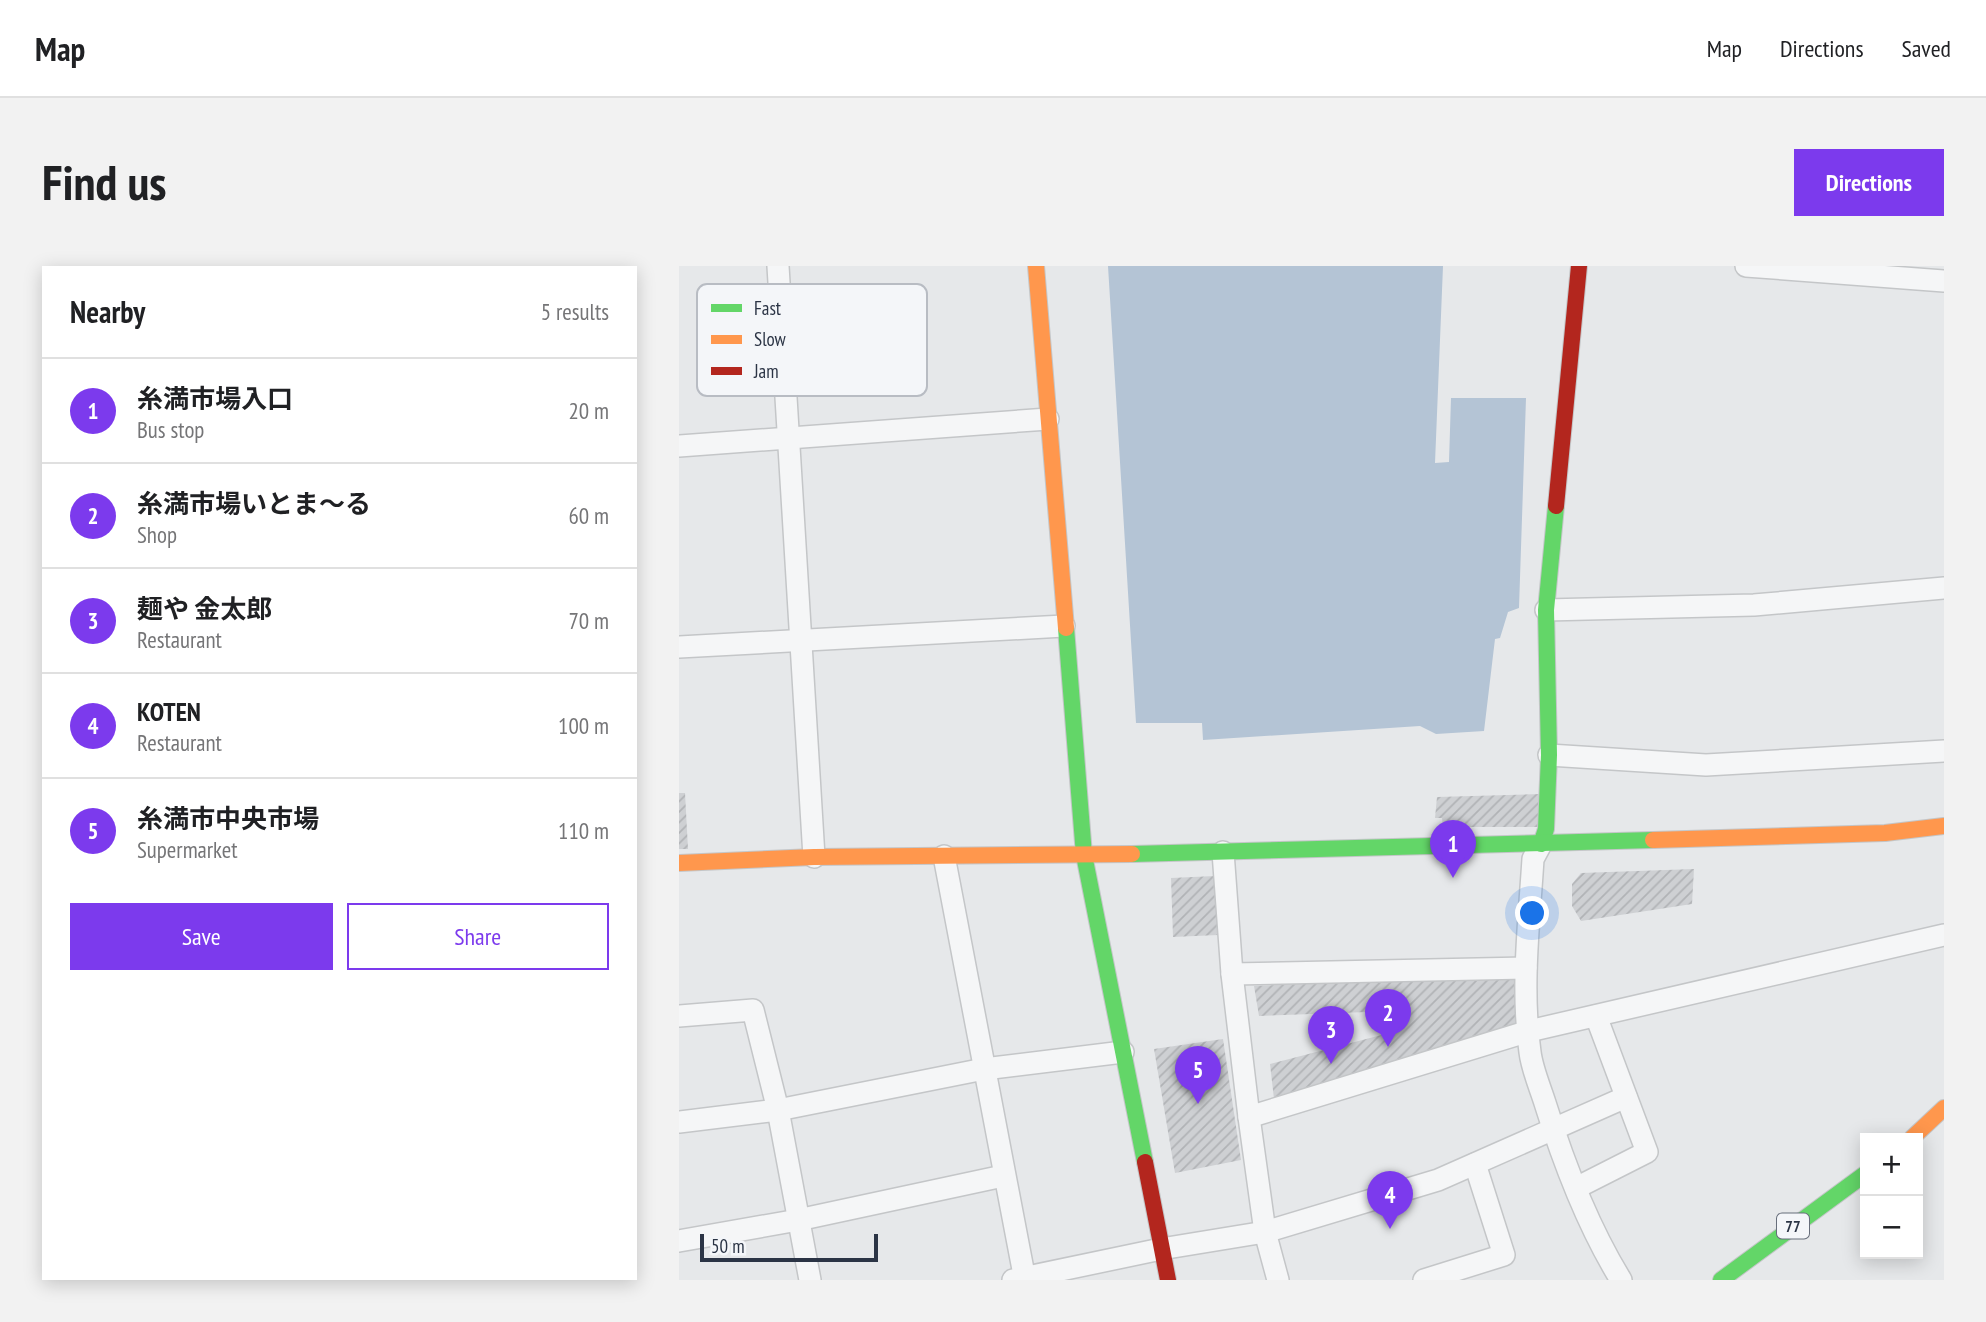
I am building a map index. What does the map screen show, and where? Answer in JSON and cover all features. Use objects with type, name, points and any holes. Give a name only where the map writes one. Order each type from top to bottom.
[{"type":"street","points":[[778,266],[779,284]]},
{"type":"street","points":[[1036,266],[1084,856],[1168,1280]]},
{"type":"street","points":[[1579,266],[1546,610],[1549,755],[1546,829],[1533,859],[1526,968],[1530,1054],[1554,1130],[1597,1241],[1621,1280]]},
{"type":"street","points":[[1746,266],[1944,281]]},
{"type":"street","points":[[786,396],[814,857]]},
{"type":"street","points":[[679,446],[1048,419]]},
{"type":"street","points":[[1546,610],[1754,605],[1944,588]]},
{"type":"street","points":[[679,647],[1064,626]]},
{"type":"street","points":[[1549,755],[1706,765],[1944,751]]},
{"type":"street","points":[[679,863],[814,857],[1084,856],[1541,844],[1885,833],[1944,826]]},
{"type":"street","points":[[1885,833],[1944,840]]},
{"type":"street","points":[[1223,852],[1232,974],[1249,1117],[1265,1232],[1278,1280]]},
{"type":"street","points":[[944,856],[1021,1279],[1103,1271],[1161,1249],[1265,1232],[1438,1180],[1626,1097]]},
{"type":"street","points":[[1249,1117],[1529,1031],[1944,935]]},
{"type":"street","points":[[1232,974],[1526,968]]},
{"type":"street","points":[[679,1016],[754,1010],[778,1110],[810,1280]]},
{"type":"street","points":[[1576,1188],[1647,1152],[1595,1016]]},
{"type":"street","points":[[679,1122],[778,1110],[984,1069],[1123,1052]]},
{"type":"street","points":[[1917,1133],[1944,1108]]},
{"type":"street","points":[[1424,1280],[1504,1255],[1475,1164]]},
{"type":"street","points":[[679,1241],[799,1220],[1003,1176]]},
{"type":"street","name":"77","points":[[1721,1280],[1860,1178]]},
{"type":"water","points":[[1108,266],[1443,266],[1435,463],[1449,462],[1451,398],[1526,398],[1519,608],[1508,612],[1500,638],[1495,639],[1484,731],[1436,734],[1420,726],[1203,740],[1202,723],[1136,723]]},
{"type":"building","points":[[679,793],[685,793],[688,849],[679,849]]},
{"type":"building","points":[[1541,794],[1542,827],[1443,827],[1442,818],[1435,818],[1437,797]]},
{"type":"building","points":[[1694,869],[1692,904],[1581,921],[1572,906],[1572,884],[1581,873]]},
{"type":"building","points":[[1215,876],[1218,935],[1173,937],[1171,878]]},
{"type":"building","points":[[1519,974],[1519,1024],[1274,1099],[1270,1064],[1397,1031],[1395,1011],[1259,1016],[1254,986]]},
{"type":"building","points":[[1223,1039],[1241,1160],[1175,1173],[1154,1049]]},
{"type":"traffic: fast","points":[[1541,844],[1546,829],[1549,755],[1546,610],[1556,506]]},
{"type":"traffic: fast","points":[[1066,628],[1084,855],[1145,1162]]},
{"type":"traffic: fast","points":[[1132,854],[1653,840]]},
{"type":"traffic: fast","points":[[1721,1280],[1860,1178]]},
{"type":"traffic: slow","points":[[1036,266],[1066,628]]},
{"type":"traffic: slow","points":[[1653,840],[1885,833],[1944,826]]},
{"type":"traffic: slow","points":[[679,863],[814,857],[1132,854]]},
{"type":"traffic: slow","points":[[1917,1133],[1944,1108]]},
{"type":"traffic: jam","points":[[1556,506],[1579,266]]},
{"type":"traffic: jam","points":[[1145,1162],[1168,1280]]},
{"type":"place","name":"糸満市場入口","points":[[1453,878]]},
{"type":"place","name":"糸満市場いとま～る","points":[[1388,1047]]},
{"type":"place","name":"麺や 金太郎","points":[[1331,1064]]},
{"type":"place","name":"糸満市中央市場","points":[[1198,1104]]},
{"type":"place","name":"KOTEN","points":[[1390,1229]]}]
